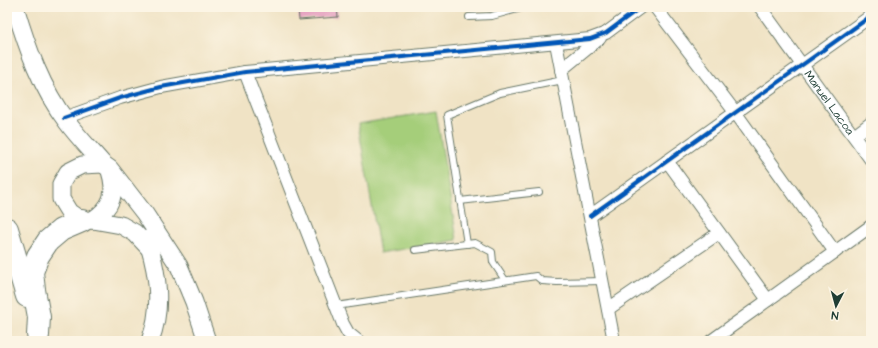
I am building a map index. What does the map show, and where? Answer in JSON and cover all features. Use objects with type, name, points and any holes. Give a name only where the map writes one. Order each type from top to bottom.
[{"type":"highway","points":[[39,338],[40,316],[34,290],[32,272],[38,256],[48,241],[61,230],[87,220]]},
{"type":"highway","points":[[7,229],[39,338]]},
{"type":"main road","points":[[15,7],[32,59],[52,99],[64,118],[132,197],[156,229],[179,266],[194,302],[207,341]]},
{"type":"main road","points":[[106,166],[82,165],[68,172],[61,184],[61,199],[68,212],[87,220],[121,225],[135,233],[150,249]]},
{"type":"main road","points":[[87,220],[102,213],[108,206],[113,193],[114,182],[106,166]]},
{"type":"main road","points":[[132,197],[150,249],[155,267],[159,294],[158,313],[150,341]]},
{"type":"street","points":[[562,75],[606,33],[641,7]]},
{"type":"street","points":[[655,7],[735,112],[836,252]]},
{"type":"street","name":"Manuel Lacoa","points":[[760,7],[871,160]]},
{"type":"street","points":[[590,216],[871,16]]},
{"type":"street","points":[[64,118],[127,96],[245,72],[556,43],[590,39],[606,33]]},
{"type":"street","points":[[556,43],[614,341]]},
{"type":"street","points":[[245,72],[343,324],[348,333],[358,341]]},
{"type":"street","points":[[854,136],[871,123]]},
{"type":"street","points":[[667,161],[768,300]]},
{"type":"street","points":[[710,341],[871,226]]},
{"type":"street","points":[[608,309],[719,233]]},
{"type":"lane","points":[[468,17],[492,16],[525,7]]},
{"type":"lane","points":[[467,244],[447,115],[500,93],[562,75]]},
{"type":"lane","points":[[460,201],[539,192]]},
{"type":"lane","points":[[415,250],[475,244],[492,252],[494,262],[505,280]]},
{"type":"lane","points":[[336,306],[536,276],[542,281],[602,281]]},
{"type":"green space","points":[[436,111],[457,240],[380,253],[358,124]]},
{"type":"building","points":[[298,7],[337,7],[338,17],[299,20]]},
{"type":"cycle path","points":[[64,118],[120,98],[161,87],[245,72],[590,39],[606,33],[641,7]]},
{"type":"cycle path","points":[[590,216],[871,16]]}]
